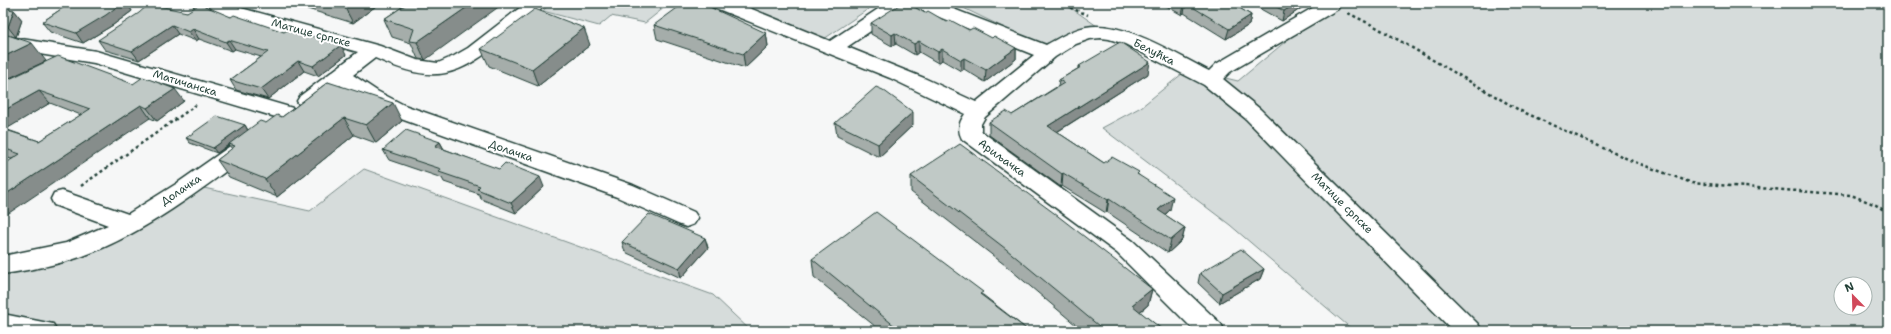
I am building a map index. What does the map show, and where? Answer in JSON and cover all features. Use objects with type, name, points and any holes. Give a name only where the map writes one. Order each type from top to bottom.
[{"type":"street","name":"Матице српске","points":[[202,3],[373,50]]},
{"type":"street","points":[[373,50],[400,62],[426,69],[448,67],[494,38],[537,3]]},
{"type":"street","points":[[720,3],[814,41],[834,47],[948,96],[978,112]]},
{"type":"street","points":[[834,47],[898,3]]},
{"type":"street","points":[[921,3],[1048,53]]},
{"type":"street","points":[[1211,80],[1223,68],[1331,4]]},
{"type":"street","name":"Белућка","points":[[978,112],[1048,53],[1069,40],[1087,33],[1112,33],[1132,40],[1211,80]]},
{"type":"street","name":"Матичанска","points":[[3,42],[80,54],[151,73],[289,114]]},
{"type":"street","points":[[52,68],[101,42]]},
{"type":"street","name":"Долачка","points":[[3,265],[75,249],[97,240],[129,223],[190,185],[266,131],[373,50]]},
{"type":"street","name":"Долачка","points":[[340,76],[370,96],[397,110],[624,191],[686,218]]},
{"type":"street","name":"Матице српске","points":[[1211,80],[1253,114],[1469,331]]},
{"type":"street","name":"Ариљачка","points":[[978,112],[970,123],[970,134],[1125,247],[1212,331]]},
{"type":"street","points":[[62,199],[129,223]]},
{"type":"street","points":[[3,324],[44,331]]},
{"type":"path","points":[[1331,4],[1376,27],[1519,110],[1638,164],[1692,183],[1850,195],[1876,205],[1888,213]]},
{"type":"path","points":[[62,199],[214,92]]},
{"type":"shaded area","points":[[550,3],[670,3],[645,23],[611,16],[599,26],[543,11]]},
{"type":"shaded area","points":[[753,3],[877,3],[821,41],[745,10]]},
{"type":"shaded area","points":[[953,3],[1064,3],[1107,33],[1081,34],[1040,45]]},
{"type":"shaded area","points":[[1348,3],[1888,3],[1888,331],[1354,331],[1230,225],[1102,128],[1141,107],[1188,69],[1238,81],[1292,36]]},
{"type":"shaded area","points":[[364,169],[713,295],[751,331],[44,331],[3,324],[3,265],[46,257],[190,185],[310,211]]},
{"type":"building","points":[[70,3],[122,3],[106,15],[76,33],[42,22]]},
{"type":"building","points":[[334,3],[348,3],[344,6]]},
{"type":"building","points":[[408,3],[473,3],[417,42],[410,41],[414,29],[384,19]]},
{"type":"building","points":[[684,3],[701,3],[766,33],[743,54],[654,25]]},
{"type":"building","points":[[902,3],[907,3],[925,13],[928,11],[947,22],[950,20],[969,30],[973,28],[992,38],[994,36],[1016,48],[986,70],[964,58],[961,60],[942,49],[938,52],[919,41],[914,44],[895,33],[892,35],[871,23]]},
{"type":"building","points":[[1186,3],[1231,3],[1251,15],[1229,29]]},
{"type":"building","points":[[1269,3],[1297,3],[1284,11]]},
{"type":"building","points":[[149,4],[187,12],[200,4],[231,17],[234,15],[284,32],[289,29],[341,45],[313,66],[298,61],[261,89],[230,80],[268,52],[229,40],[226,42],[193,29],[189,32],[172,25],[132,51],[98,40],[139,13]]},
{"type":"building","points":[[3,8],[14,10],[8,27],[3,26]]},
{"type":"building","points":[[535,9],[584,28],[532,69],[481,49]]},
{"type":"building","points":[[3,34],[11,36],[32,43],[3,57]]},
{"type":"building","points":[[1120,42],[1150,62],[1048,126],[1104,163],[1112,157],[1139,172],[1137,174],[1173,197],[1158,210],[1185,228],[1171,240],[1109,199],[1108,200],[1063,173],[1062,174],[989,122],[1006,111],[1012,115],[1064,83],[1059,80],[1081,67],[1079,66]]},
{"type":"building","points":[[58,56],[133,84],[143,77],[175,89],[147,108],[141,105],[3,196],[3,165],[20,154],[3,148],[3,129],[39,141],[90,109],[39,91],[3,111],[3,82]]},
{"type":"building","points":[[328,82],[393,103],[366,125],[344,118],[265,179],[217,160],[235,146],[229,144],[260,121],[266,123],[277,115],[282,117]]},
{"type":"building","points":[[876,87],[883,90],[913,112],[878,144],[835,123]]},
{"type":"building","points":[[217,116],[245,125],[213,148],[186,138]]},
{"type":"building","points":[[406,130],[440,142],[435,146],[499,169],[505,163],[540,177],[511,203],[477,189],[480,186],[439,172],[441,169],[383,150]]},
{"type":"building","points":[[960,144],[1054,213],[1152,289],[1132,305],[1164,331],[1105,331],[1006,249],[911,176]]},
{"type":"building","points":[[876,212],[983,292],[980,294],[1029,331],[901,331],[812,259]]},
{"type":"building","points":[[649,214],[705,238],[679,268],[622,242]]},
{"type":"building","points":[[1241,249],[1264,269],[1222,293],[1200,273]]}]
